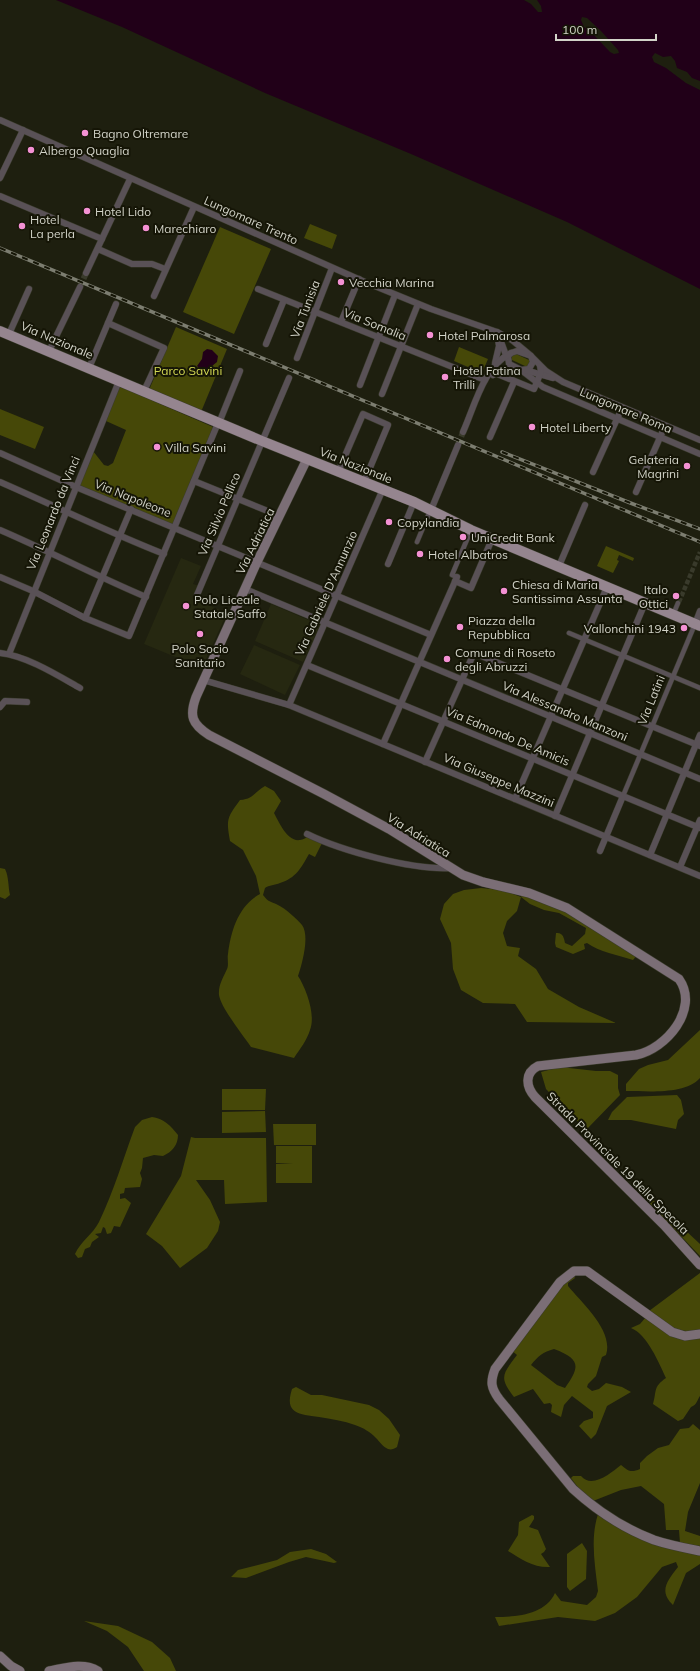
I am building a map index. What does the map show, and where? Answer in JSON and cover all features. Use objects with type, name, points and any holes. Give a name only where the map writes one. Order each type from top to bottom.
[{"type":"main road","name":"Via Nazionale","points":[[3,334],[49,351],[262,441],[383,489],[414,502],[471,530],[697,625]]},
{"type":"main road","name":"Via Adriatica","points":[[307,459],[257,562],[203,680],[194,702],[192,714],[194,722],[203,731],[331,797],[471,879],[529,893],[567,908],[676,976],[682,983],[686,991],[688,1002],[685,1014],[674,1032],[658,1046],[649,1051],[636,1055],[538,1066],[531,1070],[528,1078],[528,1086],[534,1096]]},
{"type":"main road","name":"Strada Provinciale 19 della Specola","points":[[534,1096],[664,1225],[700,1265]]},
{"type":"main road","points":[[700,1334],[685,1336],[672,1332],[587,1271],[574,1271],[560,1282],[495,1369],[491,1379],[493,1391],[499,1399],[573,1489],[587,1502],[626,1527],[655,1540],[700,1551]]},
{"type":"main road","points":[[0,1656],[11,1666],[20,1671]]},
{"type":"main road","points":[[49,1671],[76,1666],[87,1667],[98,1671]]},
{"type":"street","name":"Lungomare Trento","points":[[0,120],[130,179],[395,295],[497,332],[512,340],[540,366],[557,379]]},
{"type":"street","points":[[0,178],[23,130]]},
{"type":"street","points":[[86,273],[130,179]]},
{"type":"street","points":[[0,196],[102,240]]},
{"type":"street","points":[[154,296],[194,207]]},
{"type":"street","points":[[98,249],[132,264],[152,264],[166,269]]},
{"type":"street","name":"Via Tunisia","points":[[297,358],[332,268]]},
{"type":"street","points":[[341,322],[359,279]]},
{"type":"street","points":[[49,351],[80,287]]},
{"type":"street","points":[[3,334],[29,289]]},
{"type":"street","name":"Via Somalia","points":[[258,289],[401,346],[484,382]]},
{"type":"street","points":[[360,385],[395,295]]},
{"type":"street","points":[[266,344],[284,300]]},
{"type":"street","points":[[88,368],[116,304]]},
{"type":"street","points":[[382,394],[418,304]]},
{"type":"street","points":[[108,323],[164,348],[144,391]]},
{"type":"street","points":[[497,332],[508,356],[510,365],[521,370]]},
{"type":"street","points":[[494,369],[499,346],[497,332]]},
{"type":"street","points":[[463,432],[484,382],[494,369],[508,356],[519,351],[530,356],[533,360],[532,364],[521,370]]},
{"type":"street","points":[[494,369],[514,382],[532,389],[535,388],[540,374],[540,366]]},
{"type":"street","points":[[494,369],[507,368],[521,370],[557,379],[700,440]]},
{"type":"street","name":"Lungomare Roma","points":[[521,370],[543,387],[700,454]]},
{"type":"street","points":[[0,577],[33,591],[85,618],[129,636],[240,371]]},
{"type":"street","name":"Via Silvio Pellico","points":[[197,595],[289,378]]},
{"type":"street","name":"Via Leonardo da Vinci","points":[[9,654],[119,380]]},
{"type":"street","points":[[490,437],[514,382]]},
{"type":"street","points":[[593,472],[622,408]]},
{"type":"street","points":[[338,472],[362,414],[388,425],[364,482]]},
{"type":"street","points":[[636,492],[665,426]]},
{"type":"street","points":[[417,542],[458,445]]},
{"type":"street","name":"Via Napoleone","points":[[0,453],[76,487],[431,635]]},
{"type":"street","points":[[194,481],[280,516]]},
{"type":"street","points":[[0,482],[120,536],[164,554]]},
{"type":"street","name":"Via Gabriele D'Annunzio","points":[[289,705],[383,489]]},
{"type":"street","points":[[388,564],[414,502]]},
{"type":"street","points":[[559,566],[586,505]]},
{"type":"street","points":[[85,618],[131,509]]},
{"type":"street","points":[[0,530],[146,597]]},
{"type":"street","points":[[471,530],[452,575],[470,588],[492,539]]},
{"type":"street","points":[[383,744],[456,579]]},
{"type":"street","points":[[515,799],[607,586]]},
{"type":"street","name":"Via Alessandro Manzoni","points":[[245,589],[700,779]]},
{"type":"street","points":[[555,816],[645,603]]},
{"type":"street","points":[[673,615],[678,603]]},
{"type":"street","points":[[697,625],[700,611]]},
{"type":"street","name":"Via Latini","points":[[600,851],[672,677],[697,625]]},
{"type":"street","points":[[569,633],[700,688]]},
{"type":"street","points":[[0,653],[9,654],[51,672],[80,688]]},
{"type":"street","points":[[425,762],[474,653],[698,746]]},
{"type":"street","name":"Via Edmondo De Amicis","points":[[307,665],[667,814],[699,825]]},
{"type":"street","name":"Via Giuseppe Mazzini","points":[[203,680],[289,705],[700,876]]},
{"type":"street","points":[[0,707],[5,701],[27,702]]},
{"type":"street","points":[[650,855],[684,773],[698,746],[700,735]]},
{"type":"street","points":[[680,868],[699,825]]},
{"type":"street","points":[[307,834],[325,843],[395,862],[434,868],[450,868]]},
{"type":"shaded area","points":[[56,0],[700,0],[700,289],[567,222],[411,154],[265,93],[122,27]]},
{"type":"shaded area","points":[[207,349],[212,350],[218,356],[217,362],[207,370],[205,368],[201,370],[197,366],[202,359],[203,352]]},
{"type":"shaded area","name":"Polo Liceale Statale Saffo","points":[[181,558],[201,566],[193,584],[199,586],[194,599],[227,613],[202,668],[144,644]]},
{"type":"shaded area","points":[[271,604],[320,625],[303,662],[255,641]]},
{"type":"shaded area","points":[[254,645],[300,665],[285,695],[240,674]]},
{"type":"green space","points":[[310,224],[337,235],[332,249],[304,238]]},
{"type":"green space","points":[[220,227],[271,249],[234,334],[183,312]]},
{"type":"green space","name":"Parco Savini","points":[[176,327],[227,349],[201,412],[149,390]]},
{"type":"green space","points":[[459,347],[488,359],[482,373],[454,361]]},
{"type":"green space","points":[[516,354],[529,360],[530,362],[528,366],[512,360],[512,356]]},
{"type":"green space","points":[[119,386],[213,427],[174,526],[79,485],[93,451],[104,465],[108,466],[113,463],[126,430],[106,421]]},
{"type":"green space","points":[[0,409],[44,427],[35,449],[0,435]]},
{"type":"green space","points":[[606,546],[634,558],[633,561],[619,555],[617,560],[619,561],[613,573],[597,566]]},
{"type":"green space","points":[[265,786],[274,791],[281,801],[274,813],[287,835],[295,840],[301,840],[309,836],[322,843],[315,857],[309,854],[301,868],[294,875],[286,881],[268,886],[265,888],[263,895],[269,901],[291,914],[302,925],[304,930],[305,943],[298,976],[304,987],[309,1002],[312,1024],[307,1037],[294,1058],[251,1047],[228,1014],[219,995],[220,984],[228,967],[229,945],[237,920],[246,905],[260,894],[256,876],[243,850],[230,841],[228,823],[232,811],[240,800],[251,797]]},
{"type":"green space","points":[[0,868],[5,869],[8,879],[10,895],[5,899],[0,897]]},
{"type":"green space","points":[[481,888],[503,890],[521,897],[517,911],[507,921],[503,933],[507,946],[520,948],[518,956],[536,969],[548,989],[579,1007],[616,1023],[527,1022],[515,1004],[483,1003],[461,990],[453,969],[451,943],[440,919],[444,904],[453,894],[464,890]]},
{"type":"green space","points":[[523,892],[556,904],[637,955],[633,960],[603,951],[587,943],[584,944],[585,949],[573,954],[556,947],[556,933],[562,934],[565,943],[572,946],[585,934],[586,928],[559,913],[544,910],[530,904],[521,897]]},
{"type":"green space","points":[[700,1030],[700,1078],[685,1087],[676,1090],[626,1091],[626,1084],[639,1069],[668,1060]]},
{"type":"green space","points":[[560,1067],[610,1071],[618,1075],[618,1088],[620,1095],[586,1130],[546,1089],[541,1072]]},
{"type":"green space","points":[[222,1089],[266,1089],[265,1110],[222,1110]]},
{"type":"green space","points":[[677,1095],[681,1100],[684,1114],[678,1120],[676,1129],[631,1120],[608,1120],[612,1112],[627,1097]]},
{"type":"green space","points":[[265,1111],[266,1132],[222,1133],[222,1112]]},
{"type":"green space","points":[[152,1117],[163,1121],[178,1135],[176,1145],[172,1150],[163,1156],[154,1155],[143,1158],[140,1173],[142,1179],[140,1187],[125,1188],[124,1193],[120,1194],[120,1199],[125,1198],[131,1203],[120,1227],[114,1226],[111,1233],[107,1234],[105,1228],[103,1227],[101,1233],[95,1234],[99,1237],[92,1242],[90,1247],[85,1249],[82,1257],[78,1258],[75,1254],[77,1250],[99,1222],[114,1187],[135,1127],[142,1120]]},
{"type":"green space","points":[[273,1124],[316,1124],[316,1145],[274,1145]]},
{"type":"green space","points":[[191,1137],[266,1138],[267,1202],[225,1204],[224,1180],[196,1180],[210,1200],[220,1222],[218,1231],[207,1248],[180,1268],[162,1246],[146,1234],[181,1176]]},
{"type":"green space","points":[[276,1146],[312,1146],[312,1183],[276,1183],[276,1164],[293,1164],[276,1163]]},
{"type":"green space","points":[[638,1186],[700,1244],[700,1256],[639,1192]]},
{"type":"green space","points":[[572,1273],[575,1278],[568,1283],[568,1286],[601,1327],[607,1346],[606,1355],[602,1357],[596,1376],[587,1387],[592,1391],[599,1389],[606,1383],[622,1387],[631,1392],[607,1406],[596,1434],[591,1439],[579,1426],[584,1421],[593,1418],[593,1412],[572,1396],[564,1405],[561,1417],[551,1412],[552,1405],[550,1403],[544,1404],[533,1389],[514,1397],[504,1380],[508,1367],[517,1355],[511,1350]],"holes":[[[554,1349],[569,1356],[575,1364],[573,1374],[565,1388],[557,1385],[531,1365],[541,1355],[550,1350]]]},
{"type":"green space","points":[[700,1273],[700,1329],[684,1331],[672,1328],[649,1311]]},
{"type":"green space","points":[[646,1317],[665,1332],[676,1338],[691,1339],[700,1337],[700,1396],[696,1404],[691,1407],[683,1419],[678,1421],[653,1404],[657,1386],[666,1378],[656,1357],[647,1343],[637,1331],[631,1328],[640,1324]]},
{"type":"green space","points":[[296,1387],[311,1395],[322,1395],[369,1405],[379,1410],[389,1419],[400,1435],[397,1447],[394,1449],[386,1448],[374,1436],[361,1427],[337,1420],[305,1415],[295,1411],[290,1404],[290,1397],[292,1389]]},
{"type":"green space","points":[[693,1424],[700,1430],[700,1483],[688,1512],[685,1531],[700,1536],[700,1546],[680,1543],[679,1530],[666,1530],[664,1504],[641,1486],[621,1490],[593,1501],[571,1478],[573,1476],[581,1476],[585,1480],[596,1480],[607,1475],[621,1465],[630,1471],[640,1469],[640,1463],[647,1456],[658,1448],[669,1445],[680,1429],[689,1428]]},
{"type":"green space","points":[[598,1514],[629,1534],[664,1547],[700,1554],[700,1564],[686,1573],[673,1605],[668,1600],[665,1590],[668,1581],[678,1567],[676,1562],[662,1567],[637,1597],[615,1613],[595,1621],[558,1617],[499,1626],[495,1617],[521,1615],[537,1610],[544,1606],[555,1593],[561,1601],[587,1605],[596,1597],[598,1591],[594,1533]]},
{"type":"green space","points":[[532,1515],[534,1516],[534,1519],[529,1527],[538,1530],[546,1549],[541,1554],[550,1567],[533,1564],[508,1551],[518,1535],[519,1522]]},
{"type":"green space","points":[[582,1543],[587,1551],[586,1579],[570,1591],[567,1587],[567,1554]]},
{"type":"green space","points":[[311,1549],[326,1554],[337,1562],[334,1563],[306,1557],[246,1578],[231,1577],[238,1570],[277,1560],[290,1552]]},
{"type":"green space","points":[[84,1621],[118,1626],[152,1642],[170,1658],[176,1671],[144,1671],[128,1647],[107,1631]]},
{"type":"pier","points":[[524,0],[537,0],[541,6],[542,12],[538,12],[531,4]]},
{"type":"pier","points":[[582,17],[587,18],[601,31],[619,53],[614,54],[610,52],[592,33],[584,27],[581,20]]},
{"type":"pier","points":[[655,53],[663,57],[671,56],[675,61],[677,68],[687,72],[692,78],[700,81],[700,90],[686,83],[666,68],[654,62],[652,57]]},
{"type":"tunnel","points":[[80,287],[86,273]]},
{"type":"tunnel","points":[[458,445],[463,432]]},
{"type":"tunnel","points":[[679,602],[700,552]]},
{"type":"railway","points":[[0,248],[700,542]]},
{"type":"railway","points":[[502,452],[700,529]]},
{"type":"place","name":"Bagno Oltremare","points":[[85,133]]},
{"type":"place","name":"Albergo Quaglia","points":[[31,150]]},
{"type":"place","name":"Hotel Lido","points":[[87,211]]},
{"type":"place","name":"Hotel La perla","points":[[22,226]]},
{"type":"place","name":"Marechiaro","points":[[146,228]]},
{"type":"place","name":"Vecchia Marina","points":[[341,282]]},
{"type":"place","name":"Hotel Palmarosa","points":[[430,335]]},
{"type":"place","name":"Hotel Fatina Trilli","points":[[445,377]]},
{"type":"place","name":"Hotel Liberty","points":[[532,427]]},
{"type":"place","name":"Villa Savini","points":[[157,447]]},
{"type":"place","name":"Gelateria Magrini","points":[[687,466]]},
{"type":"place","name":"Copylandia","points":[[389,522]]},
{"type":"place","name":"UniCredit Bank","points":[[463,537]]},
{"type":"place","name":"Hotel Albatros","points":[[420,554]]},
{"type":"place","name":"Chiesa di Maria Santissima Assunta","points":[[504,591]]},
{"type":"place","name":"Italo Ottici","points":[[676,596]]},
{"type":"place","name":"Polo Liceale Statale Saffo","points":[[186,606]]},
{"type":"place","name":"Piazza della Repubblica","points":[[460,627]]},
{"type":"place","name":"Vallonchini 1943","points":[[684,628]]},
{"type":"place","name":"Polo Socio Sanitario","points":[[200,634]]},
{"type":"place","name":"Comune di Roseto degli Abruzzi","points":[[447,659]]}]
